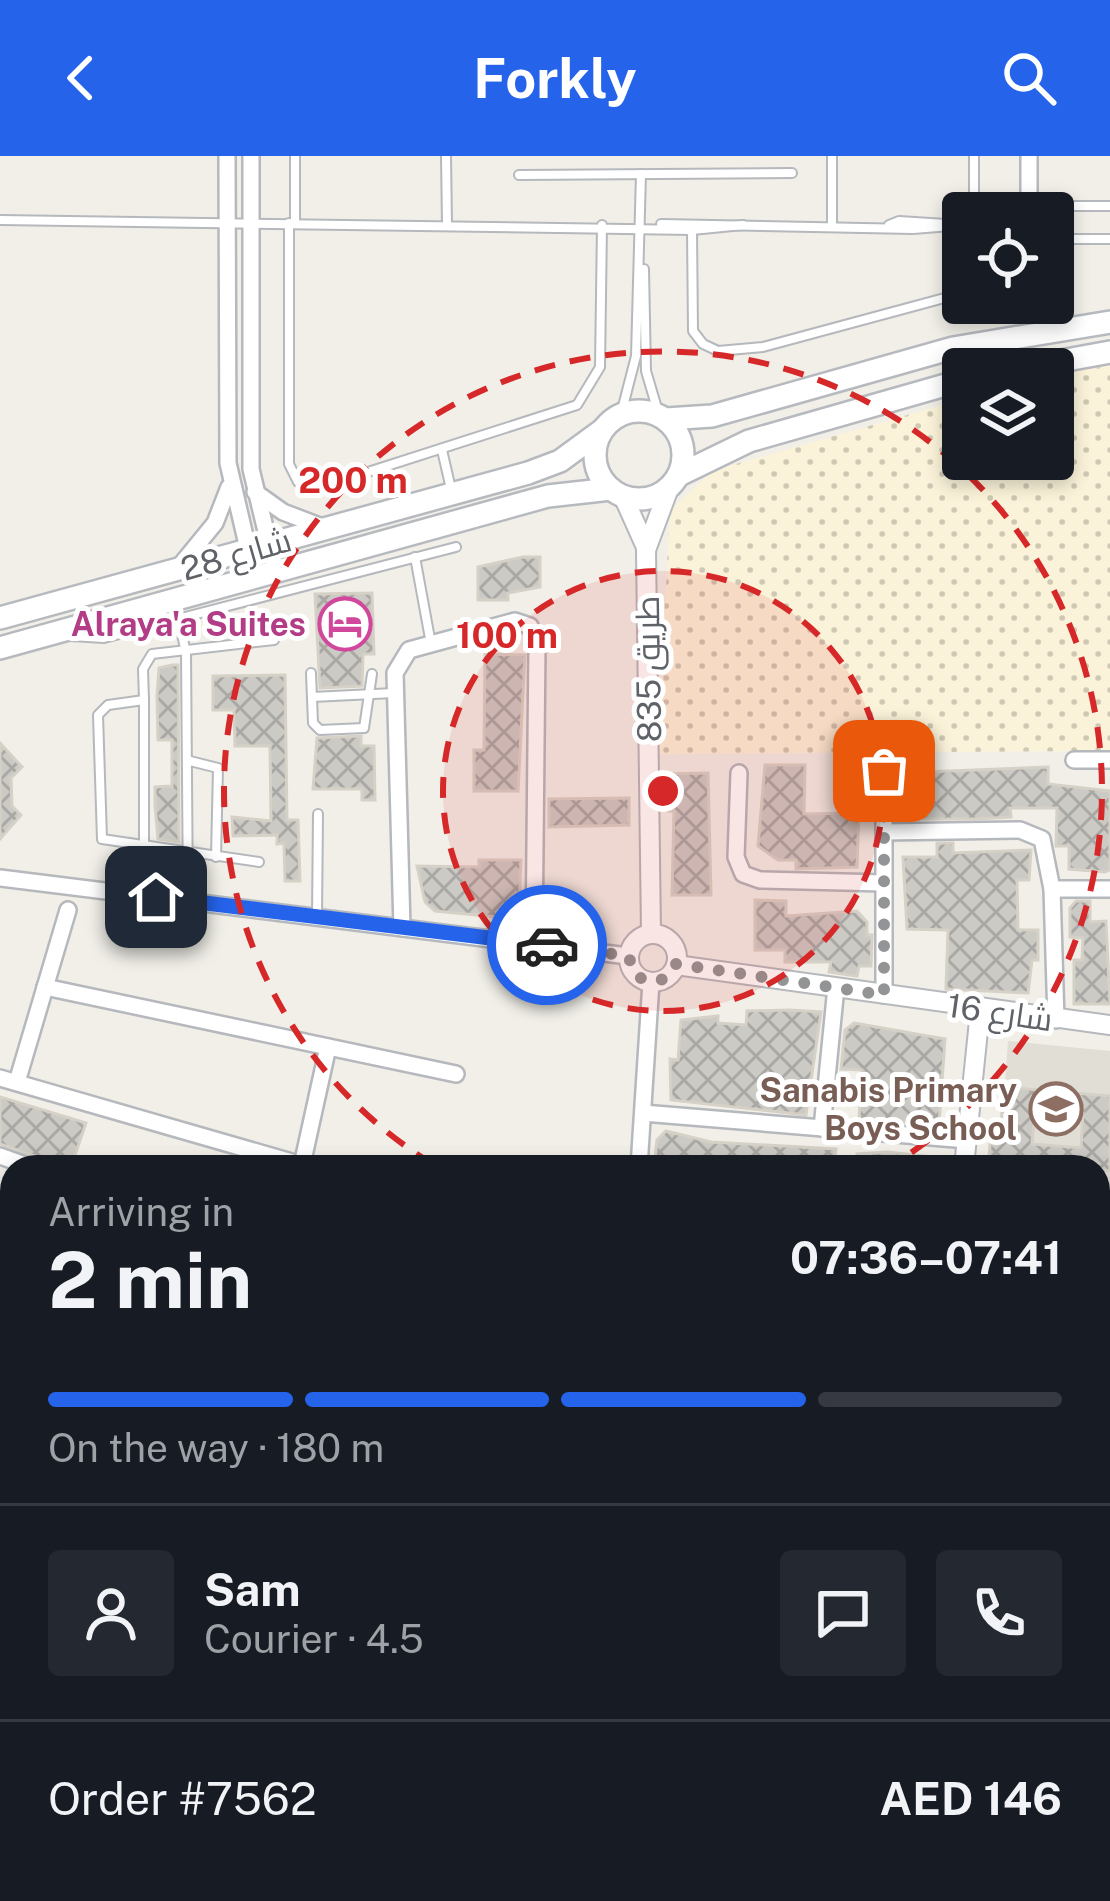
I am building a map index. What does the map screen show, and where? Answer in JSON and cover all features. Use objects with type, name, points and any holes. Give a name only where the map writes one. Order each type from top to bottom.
[{"type":"main road","points":[[942,386],[749,441],[655,496],[617,492],[595,456],[601,431],[621,414],[640,410],[662,417],[712,416],[953,348],[1110,322]]},
{"type":"main road","points":[[1074,359],[1110,352]]},
{"type":"main road","points":[[662,417],[682,444],[674,481]]},
{"type":"main road","name":"شارع 28","points":[[0,618],[544,468],[601,431]]},
{"type":"main road","name":"شارع 28","points":[[0,648],[58,631],[176,610],[266,576],[548,496],[617,492]]},
{"type":"street","points":[[227,156],[230,484],[246,551],[266,576]]},
{"type":"street","points":[[251,156],[255,492],[269,545],[266,576]]},
{"type":"street","points":[[1029,156],[1029,192]]},
{"type":"street","points":[[1018,337],[1023,324]]},
{"type":"street","points":[[1053,324],[1059,330]]},
{"type":"street","name":"طريق 835","points":[[651,933],[646,550],[674,481]]},
{"type":"street","points":[[175,572],[215,523],[230,484]]},
{"type":"street","points":[[255,492],[283,512],[327,529]]},
{"type":"street","name":"طريق 835","points":[[617,492],[646,550]]},
{"type":"street","points":[[402,928],[395,693],[400,660],[409,650],[515,621],[530,626],[537,645],[534,944]]},
{"type":"street","points":[[1074,760],[1110,760]]},
{"type":"street","points":[[884,771],[884,995]]},
{"type":"street","points":[[739,773],[736,857],[743,874],[760,880],[884,883]]},
{"type":"street","points":[[884,832],[1029,831],[1047,846],[1057,1021]]},
{"type":"street","points":[[0,878],[628,956]]},
{"type":"street","points":[[1052,890],[1110,889]]},
{"type":"street","points":[[68,910],[9,1080],[267,1155]]},
{"type":"street","points":[[651,933],[672,942],[676,964],[670,976],[652,982],[637,976],[628,956],[633,943],[651,933]]},
{"type":"street","name":"شارع 16","points":[[676,964],[980,1011],[1110,1025]]},
{"type":"street","points":[[641,1155],[652,982]]},
{"type":"street","points":[[45,987],[456,1074]]},
{"type":"street","points":[[822,1128],[836,987]]},
{"type":"street","points":[[965,1155],[980,1011]]},
{"type":"street","points":[[307,1155],[328,1047]]},
{"type":"street","points":[[643,1113],[967,1140]]},
{"type":"lane","points":[[295,156],[289,464],[298,482],[328,486],[564,412],[587,394],[602,352],[602,225]]},
{"type":"lane","points":[[446,156],[447,224]]},
{"type":"lane","points":[[832,156],[832,225]]},
{"type":"lane","points":[[974,156],[974,192]]},
{"type":"lane","points":[[519,175],[792,173]]},
{"type":"lane","points":[[641,174],[646,370],[662,417]]},
{"type":"lane","points":[[1074,207],[1110,206]]},
{"type":"lane","points":[[0,220],[654,225],[692,230],[742,225]]},
{"type":"lane","points":[[654,225],[681,221],[889,225],[914,230],[942,226]]},
{"type":"lane","points":[[692,230],[692,331],[710,349],[763,347],[942,299]]},
{"type":"lane","points":[[1074,239],[1110,239]]},
{"type":"lane","points":[[621,414],[634,371],[642,262]]},
{"type":"lane","points":[[442,450],[453,494]]},
{"type":"lane","points":[[188,901],[186,653],[176,610],[241,612],[456,547]]},
{"type":"lane","points":[[415,556],[431,644]]},
{"type":"lane","points":[[241,612],[250,643]]},
{"type":"lane","points":[[144,849],[144,661],[169,650],[186,653],[274,640]]},
{"type":"lane","points":[[311,674],[314,728],[359,730],[367,724],[372,674]]},
{"type":"lane","points":[[312,697],[395,693]]},
{"type":"lane","points":[[144,700],[109,705],[96,721],[100,833],[108,843],[259,862]]},
{"type":"lane","points":[[190,761],[218,769],[216,856]]},
{"type":"lane","points":[[317,917],[319,814]]},
{"type":"lane","points":[[124,893],[128,844]]},
{"type":"shaded area","name":"Sanabis Primary Boys School","points":[[1008,1041],[1110,1051],[1110,1155],[1000,1155]]},
{"type":"sand","points":[[1110,366],[1110,751],[657,754],[670,511],[712,471],[942,405],[942,480],[1074,480],[1074,370]]},
{"type":"building","points":[[540,557],[540,587],[508,593],[508,600],[478,600],[478,567]]},
{"type":"building","name":"Alraya'a Suites","points":[[372,593],[374,654],[363,654],[362,686],[320,688],[315,594]]},
{"type":"building","points":[[485,654],[525,655],[518,791],[474,791],[474,750],[484,750]]},
{"type":"building","points":[[178,665],[179,842],[158,839],[155,806],[155,787],[172,786],[172,740],[158,740],[157,696],[159,668]]},
{"type":"building","points":[[285,675],[287,820],[298,820],[300,881],[285,881],[284,843],[277,844],[277,835],[233,836],[232,817],[271,821],[270,746],[235,746],[234,710],[213,710],[213,676]]},
{"type":"building","points":[[361,736],[361,746],[374,746],[375,800],[362,800],[362,789],[313,789],[317,738]]},
{"type":"building","points":[[0,743],[22,767],[11,778],[12,806],[21,815],[0,839]]},
{"type":"building","points":[[765,765],[805,765],[804,814],[859,813],[857,867],[796,869],[796,860],[778,860],[758,846]]},
{"type":"building","points":[[1048,767],[1048,784],[1110,791],[1110,870],[1069,869],[1069,846],[1056,846],[1057,808],[1010,808],[1011,817],[976,819],[900,814],[899,773]]},
{"type":"building","points":[[708,773],[711,895],[672,895],[674,811],[668,811],[668,774]]},
{"type":"building","points":[[629,798],[629,825],[549,827],[549,799]]},
{"type":"building","points":[[937,843],[953,843],[953,853],[1031,850],[1029,880],[1017,880],[1018,930],[1038,930],[1038,960],[1032,960],[1028,993],[946,989],[948,930],[907,929],[903,857],[937,857]]},
{"type":"building","points":[[479,860],[521,860],[519,905],[507,918],[435,911],[425,902],[417,866],[479,867]]},
{"type":"building","points":[[755,900],[786,901],[786,916],[857,911],[867,922],[867,935],[872,935],[871,966],[859,966],[857,976],[829,972],[831,962],[785,962],[785,950],[755,950]]},
{"type":"building","points":[[1076,901],[1090,901],[1090,922],[1106,921],[1110,1004],[1074,1004],[1074,960],[1082,960],[1083,938],[1070,937],[1070,908]]},
{"type":"building","points":[[747,1011],[821,1012],[806,1115],[671,1100],[670,1059],[678,1060],[681,1020],[718,1016],[718,1023],[746,1025]]},
{"type":"building","points":[[854,1023],[945,1039],[939,1125],[859,1119],[862,1070],[841,1069],[845,1030]]},
{"type":"building","points":[[1004,1087],[1110,1096],[1110,1155],[989,1155],[991,1135],[1000,1136]],"holes":[[[1035,1109],[1083,1113],[1081,1148],[1032,1144]]]},
{"type":"building","points":[[0,1097],[86,1123],[75,1155],[32,1155],[0,1144]]},
{"type":"building","points":[[666,1131],[711,1142],[836,1149],[835,1155],[655,1155],[657,1140]]},
{"type":"building","points":[[888,1152],[915,1155],[857,1155]]},
{"type":"way so far","points":[[547,945],[628,956],[637,976],[652,982],[670,976],[676,964],[884,995],[884,771]]},
{"type":"place","name":"Alraya'a Suites","points":[[345,624]]},
{"type":"place","name":"Sanabis Primary Boys School","points":[[1056,1109]]},
{"type":"route","points":[[156,897],[547,945]]}]
